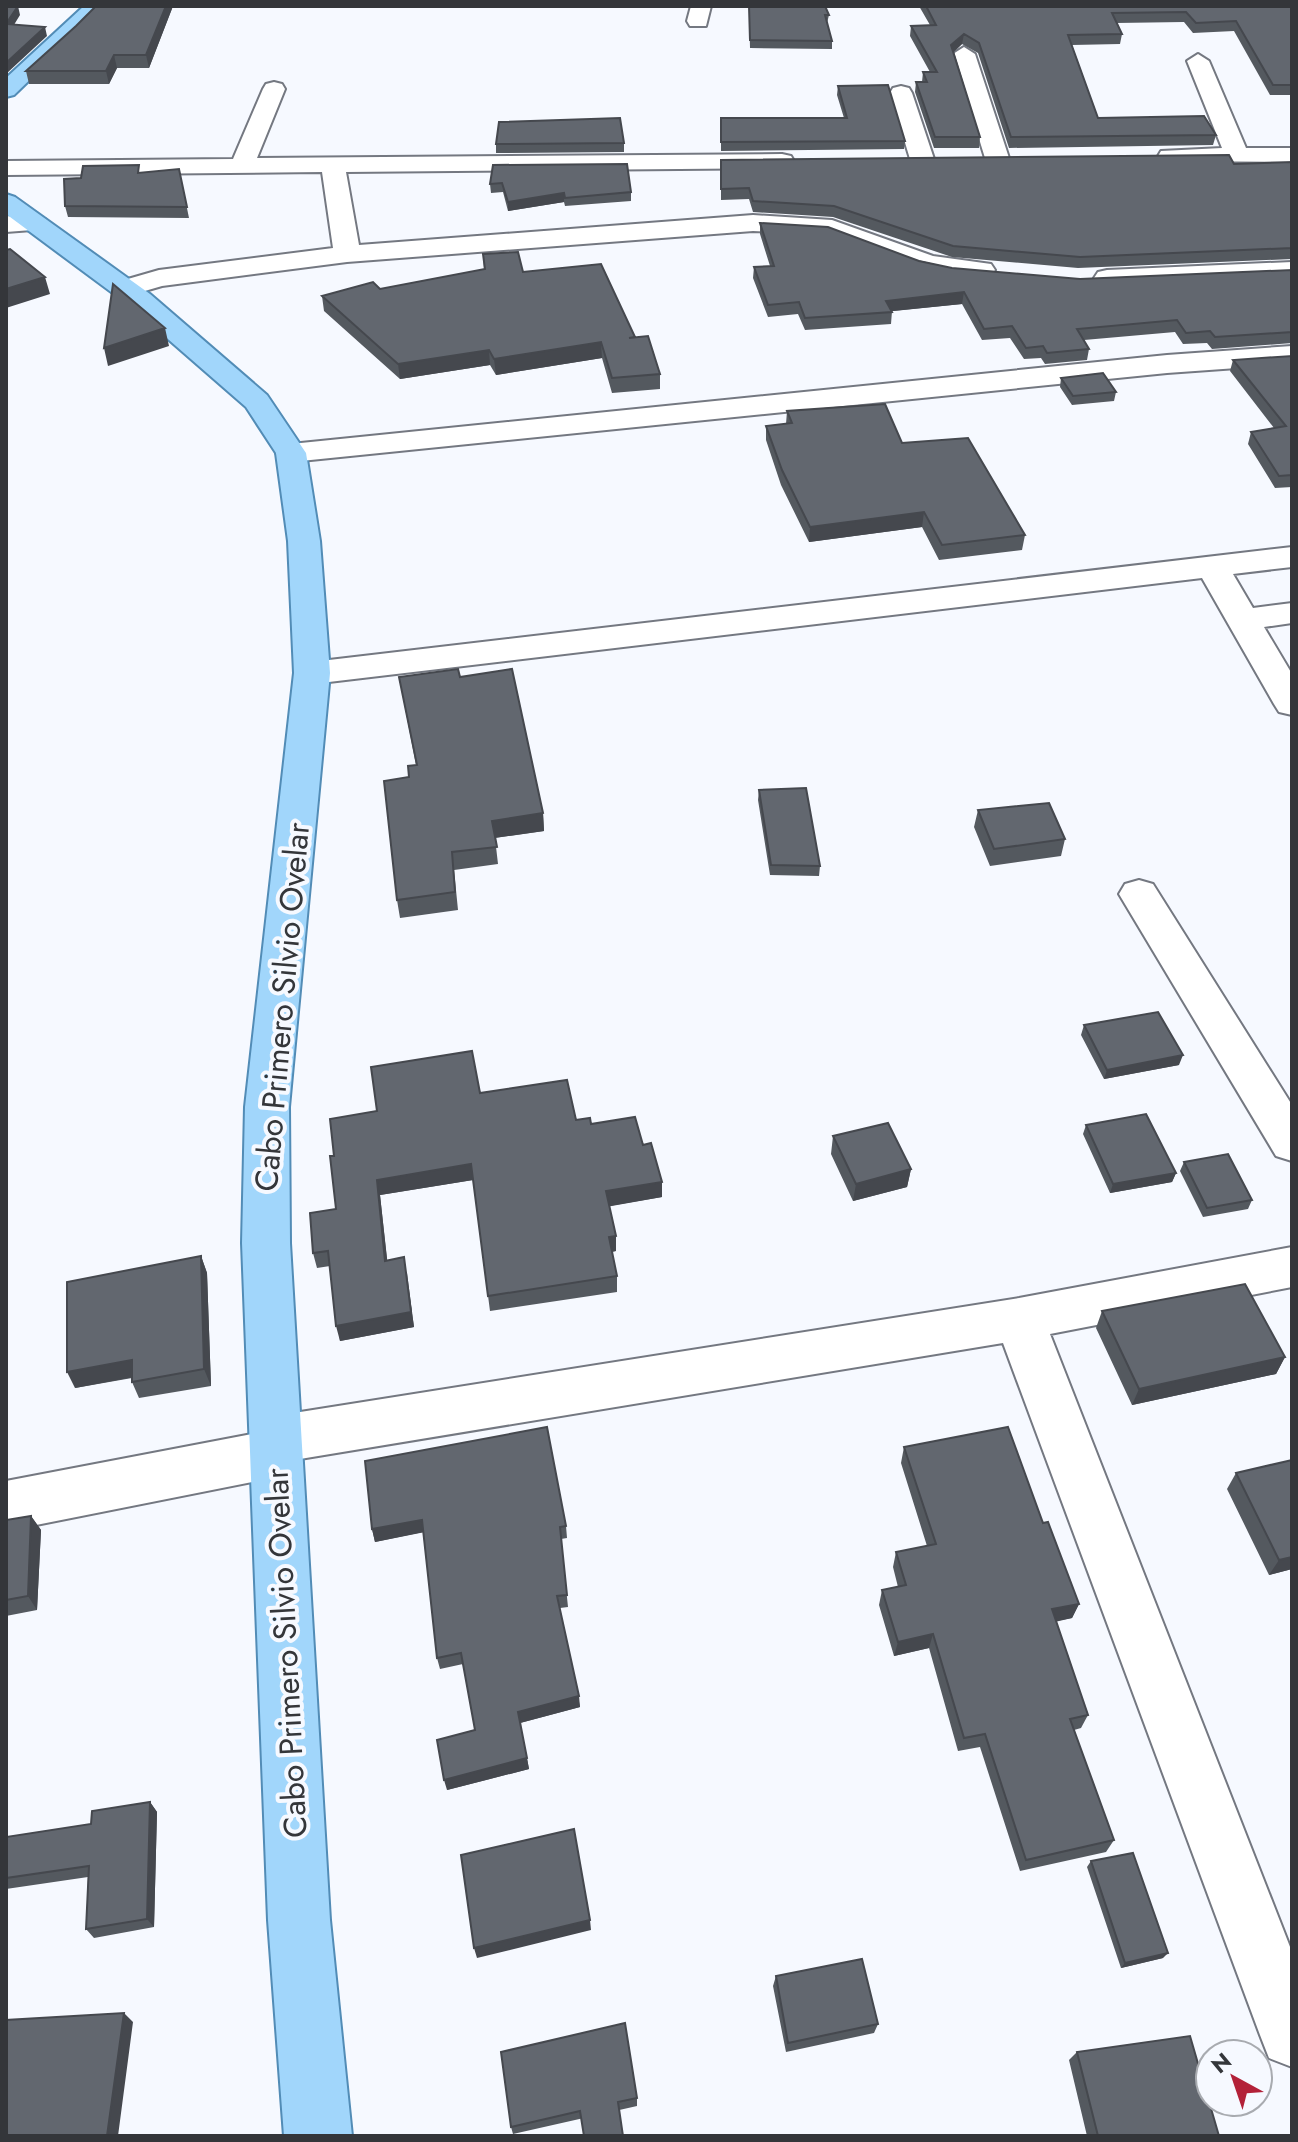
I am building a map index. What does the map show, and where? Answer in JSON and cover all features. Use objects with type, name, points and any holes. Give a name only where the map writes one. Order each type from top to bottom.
[{"type":"main road","points":[[6,90],[96,6]]},
{"type":"main road","name":"Cabo Primero Silvio Ovelar","points":[[16,217],[124,289],[257,401],[291,453],[304,541],[312,673],[267,1107],[266,1243],[299,1920],[318,2136]]},
{"type":"street","points":[[964,54],[997,158]]},
{"type":"street","points":[[1198,61],[1237,156]]},
{"type":"street","points":[[242,166],[274,89]]},
{"type":"street","points":[[901,93],[922,159]]},
{"type":"street","points":[[1147,157],[1292,155]]},
{"type":"street","points":[[890,159],[1027,158]]},
{"type":"street","points":[[6,168],[810,160]]},
{"type":"street","points":[[333,165],[347,254]]},
{"type":"street","points":[[124,289],[159,278],[347,254],[785,223],[832,228],[928,263],[1014,273]]},
{"type":"street","points":[[1078,279],[1292,270]]},
{"type":"street","points":[[291,453],[1167,364],[1292,355]]},
{"type":"street","points":[[312,673],[1292,557]]},
{"type":"street","points":[[1212,567],[1292,704]]},
{"type":"street","points":[[1243,619],[1292,613]]},
{"type":"street","points":[[1139,894],[1292,1143]]},
{"type":"street","points":[[6,1506],[276,1447],[1019,1319],[1292,1267]]},
{"type":"street","points":[[1019,1319],[1292,2035]]},
{"type":"building","points":[[6,6],[18,6],[6,24]]},
{"type":"building","points":[[96,6],[166,6],[146,55],[114,55],[106,71],[26,71],[76,26]]},
{"type":"building","points":[[749,6],[825,6],[832,41],[750,40]]},
{"type":"building","points":[[926,6],[1292,6],[1292,85],[1273,85],[1236,21],[1196,23],[1186,12],[1112,13],[1122,34],[1068,35],[1098,118],[1204,116],[1216,135],[1011,137],[979,43],[964,34],[951,45],[980,137],[935,137],[916,82],[927,82],[923,72],[937,72],[911,26],[936,25]]},
{"type":"building","points":[[6,24],[45,27],[6,63]]},
{"type":"building","points":[[888,85],[905,141],[721,142],[721,118],[847,118],[838,86]]},
{"type":"building","points":[[620,118],[624,143],[496,144],[499,122]]},
{"type":"building","points":[[1229,155],[1234,164],[1292,162],[1292,248],[1080,257],[953,246],[834,206],[753,201],[749,188],[721,189],[721,160]]},
{"type":"building","points":[[627,164],[631,192],[565,198],[564,193],[508,202],[502,183],[490,184],[493,165]]},
{"type":"building","points":[[139,165],[138,173],[179,169],[187,207],[65,206],[64,179],[81,178],[83,166]]},
{"type":"building","points":[[760,223],[828,227],[919,261],[952,268],[1080,279],[1292,270],[1292,332],[1215,337],[1210,331],[1186,333],[1177,320],[1077,329],[1089,349],[1047,353],[1043,346],[1026,348],[1012,326],[984,329],[964,292],[886,301],[892,312],[805,318],[799,302],[768,305],[754,267],[774,266]]},
{"type":"building","points":[[10,249],[45,277],[6,289],[6,250]]},
{"type":"building","points":[[518,252],[523,272],[601,264],[635,337],[629,338],[648,336],[660,374],[612,378],[601,342],[494,359],[489,350],[398,364],[322,296],[373,282],[380,289],[485,269],[483,254]]},
{"type":"building","points":[[113,284],[165,328],[104,348]]},
{"type":"building","points":[[1292,356],[1292,475],[1279,476],[1251,432],[1286,426],[1233,360]]},
{"type":"building","points":[[1103,373],[1116,392],[1073,396],[1061,378]]},
{"type":"building","points":[[885,404],[902,443],[968,438],[1025,535],[942,545],[924,512],[810,527],[782,470],[766,426],[792,423],[787,411]]},
{"type":"building","points":[[458,669],[460,677],[512,669],[543,813],[492,821],[497,847],[452,852],[455,892],[397,900],[384,781],[409,777],[408,766],[417,765],[399,677]]},
{"type":"building","points":[[806,788],[820,866],[771,865],[759,790]]},
{"type":"building","points":[[1049,803],[1065,839],[994,849],[978,810]]},
{"type":"building","points":[[1158,1012],[1183,1055],[1107,1070],[1084,1025]]},
{"type":"building","points":[[472,1051],[480,1093],[567,1080],[576,1120],[590,1118],[591,1124],[635,1117],[643,1145],[651,1143],[662,1182],[606,1191],[616,1236],[609,1237],[617,1276],[488,1296],[471,1164],[377,1180],[385,1261],[404,1257],[411,1312],[336,1326],[328,1251],[313,1253],[310,1213],[336,1209],[330,1156],[334,1156],[330,1119],[377,1111],[371,1067]]},
{"type":"building","points":[[1146,1114],[1176,1173],[1113,1184],[1086,1125]]},
{"type":"building","points":[[888,1123],[911,1169],[856,1184],[833,1136]]},
{"type":"building","points":[[1228,1154],[1252,1200],[1207,1208],[1184,1162]]},
{"type":"building","points":[[201,1256],[204,1369],[132,1382],[132,1360],[67,1372],[67,1282]]},
{"type":"building","points":[[1245,1284],[1285,1357],[1139,1389],[1102,1311]]},
{"type":"building","points":[[547,1427],[566,1526],[560,1527],[567,1595],[557,1596],[579,1696],[518,1712],[527,1758],[444,1780],[437,1740],[475,1730],[461,1653],[437,1658],[422,1520],[372,1529],[365,1461]]},
{"type":"building","points":[[1008,1427],[1043,1523],[1048,1522],[1079,1604],[1052,1609],[1088,1715],[1070,1719],[1114,1840],[1026,1860],[985,1734],[964,1738],[933,1634],[898,1642],[882,1590],[906,1585],[896,1552],[936,1544],[904,1447]]},
{"type":"building","points":[[1292,1460],[1292,1557],[1279,1560],[1236,1473]]},
{"type":"building","points":[[31,1516],[28,1596],[6,1600],[6,1520]]},
{"type":"building","points":[[150,1802],[147,1919],[86,1929],[89,1866],[6,1878],[6,1837],[91,1824],[92,1811]]},
{"type":"building","points":[[574,1829],[590,1920],[474,1948],[461,1855]]},
{"type":"building","points":[[1133,1853],[1168,1953],[1125,1963],[1091,1861]]},
{"type":"building","points":[[862,1959],[878,2024],[788,2043],[776,1976]]},
{"type":"building","points":[[124,2013],[107,2136],[6,2136],[6,2020]]},
{"type":"building","points":[[625,2023],[637,2098],[618,2102],[623,2136],[584,2136],[580,2111],[511,2127],[501,2052]]},
{"type":"building","points":[[1190,2036],[1194,2050],[1194,2118],[1214,2118],[1219,2136],[1098,2136],[1077,2052]]}]
